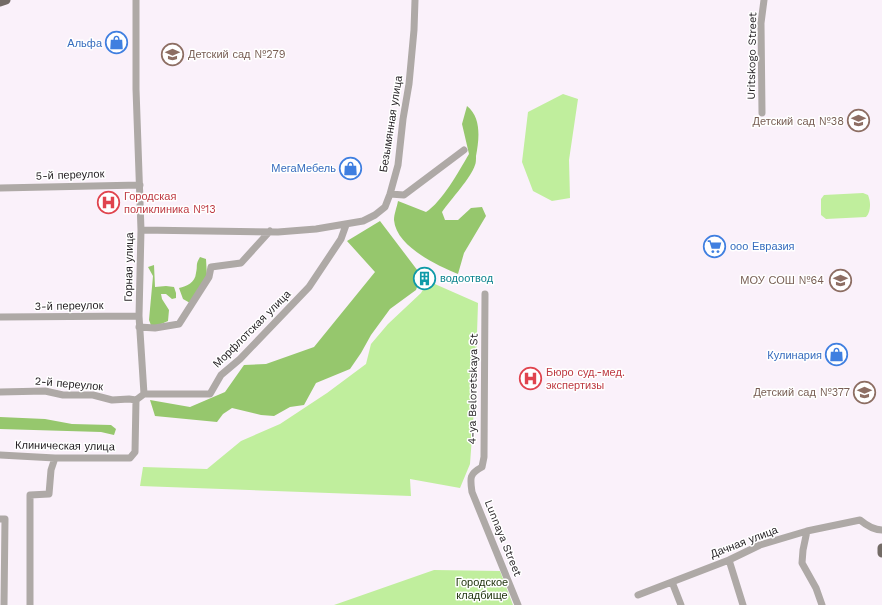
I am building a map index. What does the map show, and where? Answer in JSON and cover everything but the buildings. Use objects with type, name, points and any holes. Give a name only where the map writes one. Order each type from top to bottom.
[{"type":"main road","points":[[0,2],[6,0]]},
{"type":"main road","points":[[882,548],[882,553]]},
{"type":"street","name":"Горная улица","points":[[136,0],[136,89],[141,230],[139,326],[144,394]]},
{"type":"street","name":"Безымянная улица","points":[[141,230],[270,231],[316,229],[363,221],[375,215],[385,207],[398,165],[410,84],[415,0]]},
{"type":"street","name":"Uritskogo Street","points":[[762,113],[761,24],[764,0]]},
{"type":"street","points":[[390,194],[404,196],[464,150]]},
{"type":"street","name":"5-й переулок","points":[[0,188],[140,185]]},
{"type":"street","name":"Морфлотская улица","points":[[144,394],[210,394],[222,375],[240,360],[309,288],[341,239],[346,225]]},
{"type":"street","points":[[139,326],[155,328],[179,324],[209,277],[212,267],[241,263],[270,231]]},
{"type":"street","name":"4-ya Beloretskaya St","points":[[470,479],[474,472],[482,467],[484,457],[485,294]]},
{"type":"street","name":"3-й переулок","points":[[0,318],[139,316]]},
{"type":"street","name":"2-й переулок","points":[[0,392],[45,391],[63,395],[93,395],[112,400],[136,400]]},
{"type":"street","points":[[136,400],[144,394]]},
{"type":"street","name":"Клиническая улица","points":[[0,455],[54,458],[130,458],[135,452],[136,400]]},
{"type":"street","points":[[30,605],[30,496],[49,494],[51,470],[54,458]]},
{"type":"street","name":"Lunnaya Street","points":[[470,479],[472,492],[518,605]]},
{"type":"street","points":[[0,519],[5,519],[4,605]]},
{"type":"street","name":"Дачная улица","points":[[638,595],[729,560],[760,545],[807,531],[860,520],[867,526],[882,530]]},
{"type":"street","points":[[807,531],[802,563],[816,588],[822,605]]},
{"type":"street","points":[[729,560],[743,605]]},
{"type":"street","points":[[672,582],[681,605]]},
{"type":"green space","points":[[563,94],[578,99],[569,160],[570,198],[552,201],[533,191],[522,162],[528,112]]},
{"type":"green space","points":[[467,106],[472,111],[477,123],[478,143],[476,163],[469,176],[442,212],[445,220],[458,220],[471,208],[482,207],[486,216],[464,253],[458,274],[429,260],[409,246],[396,229],[394,215],[398,201],[426,212],[444,194],[469,154],[462,124]]},
{"type":"green space","points":[[863,193],[868,195],[870,201],[870,210],[866,217],[826,219],[821,215],[821,199],[824,195]]},
{"type":"green space","points":[[380,221],[421,275],[416,290],[390,309],[371,335],[350,369],[316,383],[304,405],[290,407],[274,416],[261,415],[232,408],[223,414],[217,422],[155,416],[150,400],[190,407],[225,392],[244,365],[266,364],[314,347],[375,272],[347,241]]},
{"type":"green space","points":[[200,257],[206,259],[207,277],[190,303],[183,299],[179,288],[192,282]]},
{"type":"green space","points":[[154,265],[155,287],[174,287],[176,298],[172,299],[166,294],[161,294],[162,299],[169,310],[168,321],[152,328],[149,320],[153,276],[148,267]]},
{"type":"green space","points":[[428,281],[478,303],[475,395],[470,464],[460,488],[410,479],[411,496],[140,486],[143,467],[207,469],[241,441],[280,424],[327,393],[366,364],[371,344],[388,324],[421,293]]},
{"type":"green space","points":[[0,417],[45,419],[72,424],[111,425],[116,429],[114,435],[101,432],[0,429]]},
{"type":"green space","name":"Городское кладбище","points":[[434,570],[500,571],[513,605],[334,605]]},
{"type":"place","name":"Альфа","points":[[117,43]]},
{"type":"place","name":"Детский сад №279","points":[[172,54]]},
{"type":"place","name":"Детский сад №38","points":[[859,121]]},
{"type":"place","name":"МегаМебель","points":[[351,168]]},
{"type":"place","name":"Городская поликлиника №13","points":[[109,202]]},
{"type":"place","name":"ооо Евразия","points":[[714,246]]},
{"type":"place","name":"водоотвод","points":[[424,278]]},
{"type":"place","name":"МОУ СОШ №64","points":[[840,280]]},
{"type":"place","name":"Кулинария","points":[[837,355]]},
{"type":"place","name":"Бюро суд.-мед. экспертизы","points":[[531,378]]},
{"type":"place","name":"Детский сад №377","points":[[865,392]]}]
